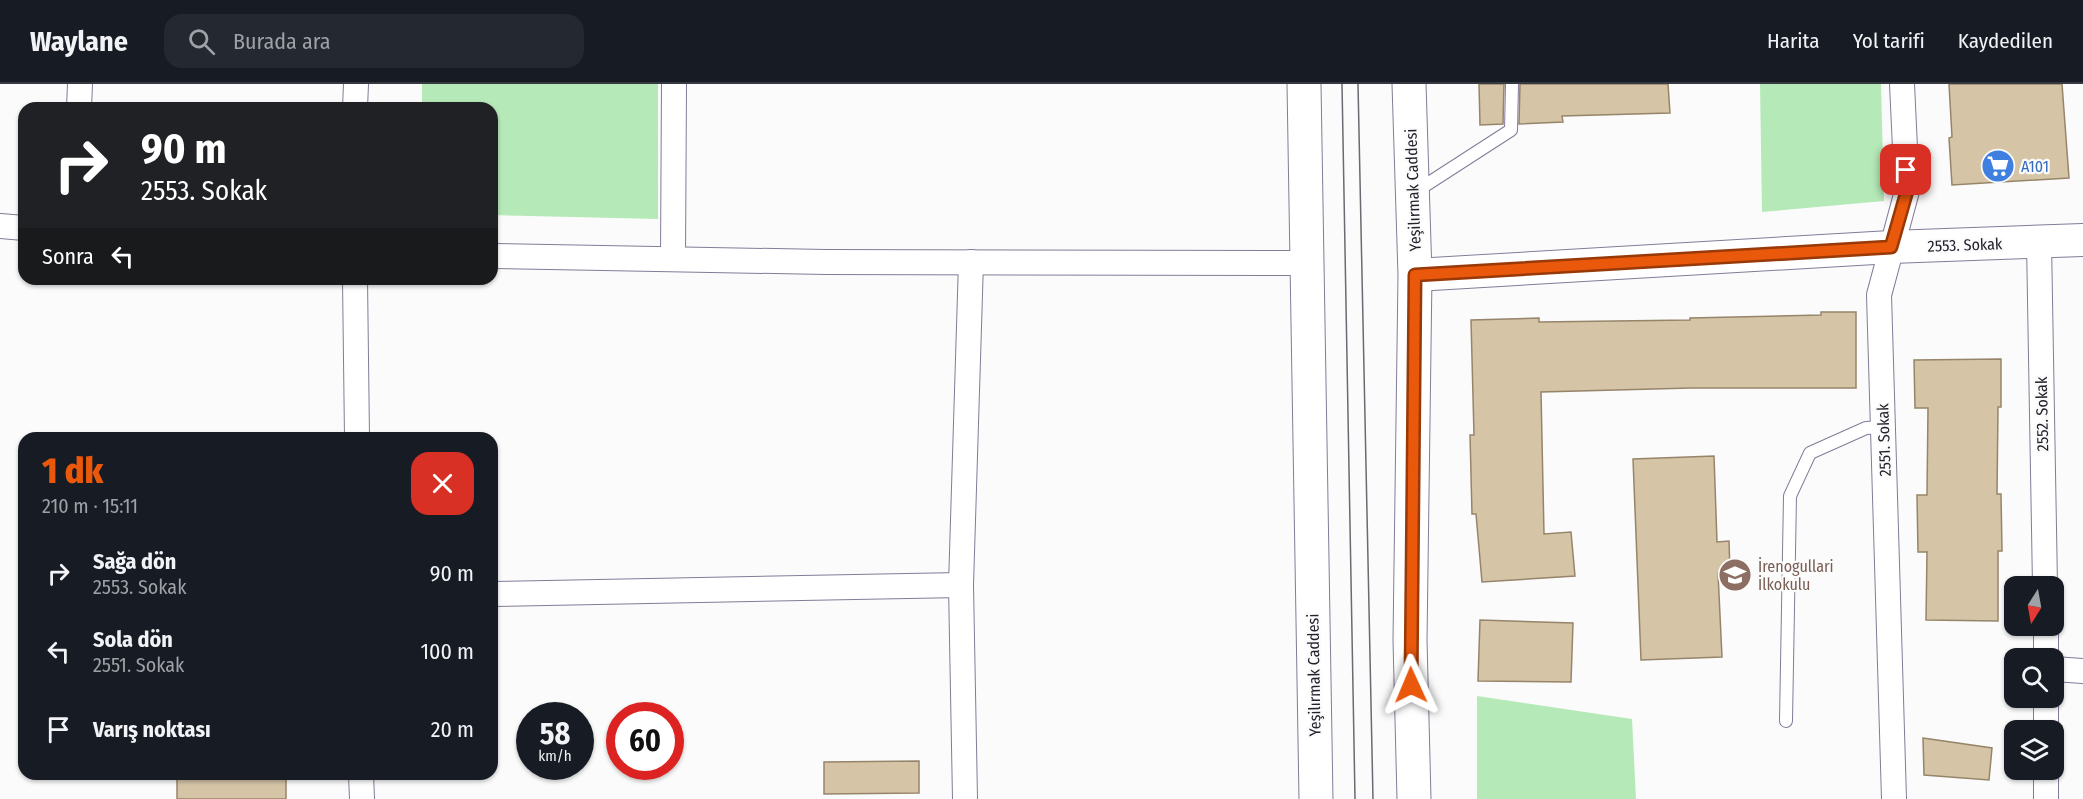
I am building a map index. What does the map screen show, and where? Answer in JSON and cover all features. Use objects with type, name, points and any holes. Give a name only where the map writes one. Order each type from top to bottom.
[{"type":"main road","name":"Yeşilırmak Caddesi","points":[[1304,84],[1309,263],[1316,799]]},
{"type":"main road","name":"Yeşilırmak Caddesi","points":[[1409,84],[1415,275],[1410,640],[1414,799]]},
{"type":"street","points":[[79,102],[80,84]]},
{"type":"street","points":[[355,102],[356,84]]},
{"type":"street","points":[[673,258],[674,84]]},
{"type":"street","name":"2551. Sokak","points":[[1894,799],[1879,295],[1907,191],[1902,84]]},
{"type":"street","points":[[0,226],[18,228]]},
{"type":"street","name":"2553. Sokak","points":[[1415,275],[1891,247],[2083,240]]},
{"type":"street","name":"2552. Sokak","points":[[2039,243],[2045,576]]},
{"type":"street","points":[[498,256],[826,262],[1309,263]]},
{"type":"street","points":[[965,799],[961,585],[971,261]]},
{"type":"street","points":[[355,285],[357,432]]},
{"type":"street","points":[[498,594],[961,585]]},
{"type":"street","points":[[2064,669],[2083,670]]},
{"type":"street","points":[[361,780],[362,799]]},
{"type":"street","points":[[2046,780],[2046,799]]},
{"type":"lane","points":[[1414,192],[1511,130],[1512,84]]},
{"type":"lane","points":[[1786,720],[1790,496],[1810,453],[1866,428],[1884,427]]},
{"type":"green space","points":[[422,84],[658,84],[658,219],[498,215],[498,102],[422,102]]},
{"type":"green space","points":[[1760,84],[1881,84],[1884,201],[1762,212]]},
{"type":"green space","points":[[1477,696],[1632,719],[1636,799],[1477,799]]},
{"type":"building","points":[[1479,84],[1504,84],[1503,124],[1480,125]]},
{"type":"building","points":[[1520,84],[1668,84],[1670,113],[1562,116],[1563,122],[1519,124]]},
{"type":"building","points":[[1949,84],[2062,84],[2069,178],[1952,185]]},
{"type":"building","points":[[1821,312],[1856,312],[1856,388],[1691,388],[1541,392],[1544,534],[1571,532],[1575,576],[1482,582],[1476,514],[1472,514],[1470,435],[1474,435],[1471,320],[1539,318],[1539,322],[1690,320],[1690,318],[1821,315]]},
{"type":"building","points":[[2001,359],[1997,494],[2001,494],[2002,551],[1998,551],[1998,621],[1926,620],[1927,552],[1918,552],[1917,495],[1927,495],[1928,408],[1915,408],[1914,360]]},
{"type":"building","points":[[1714,456],[1717,542],[1729,541],[1730,572],[1718,573],[1722,657],[1641,660],[1633,459]]},
{"type":"building","points":[[1480,620],[1573,623],[1571,682],[1478,681]]},
{"type":"building","points":[[1923,738],[1992,748],[1989,780],[1924,775]]},
{"type":"building","points":[[919,761],[919,793],[824,794],[824,762]]},
{"type":"building","points":[[177,780],[286,780],[286,799],[177,799]]},
{"type":"tram line","points":[[1342,84],[1355,799]]},
{"type":"tram line","points":[[1358,84],[1373,799]]},
{"type":"place","name":"A101","points":[[1998,166]]},
{"type":"place","name":"İrenogullari İlkokulu","points":[[1735,575]]},
{"type":"route","points":[[1411,685],[1415,275],[1891,247],[1907,191],[1906,170]]}]
